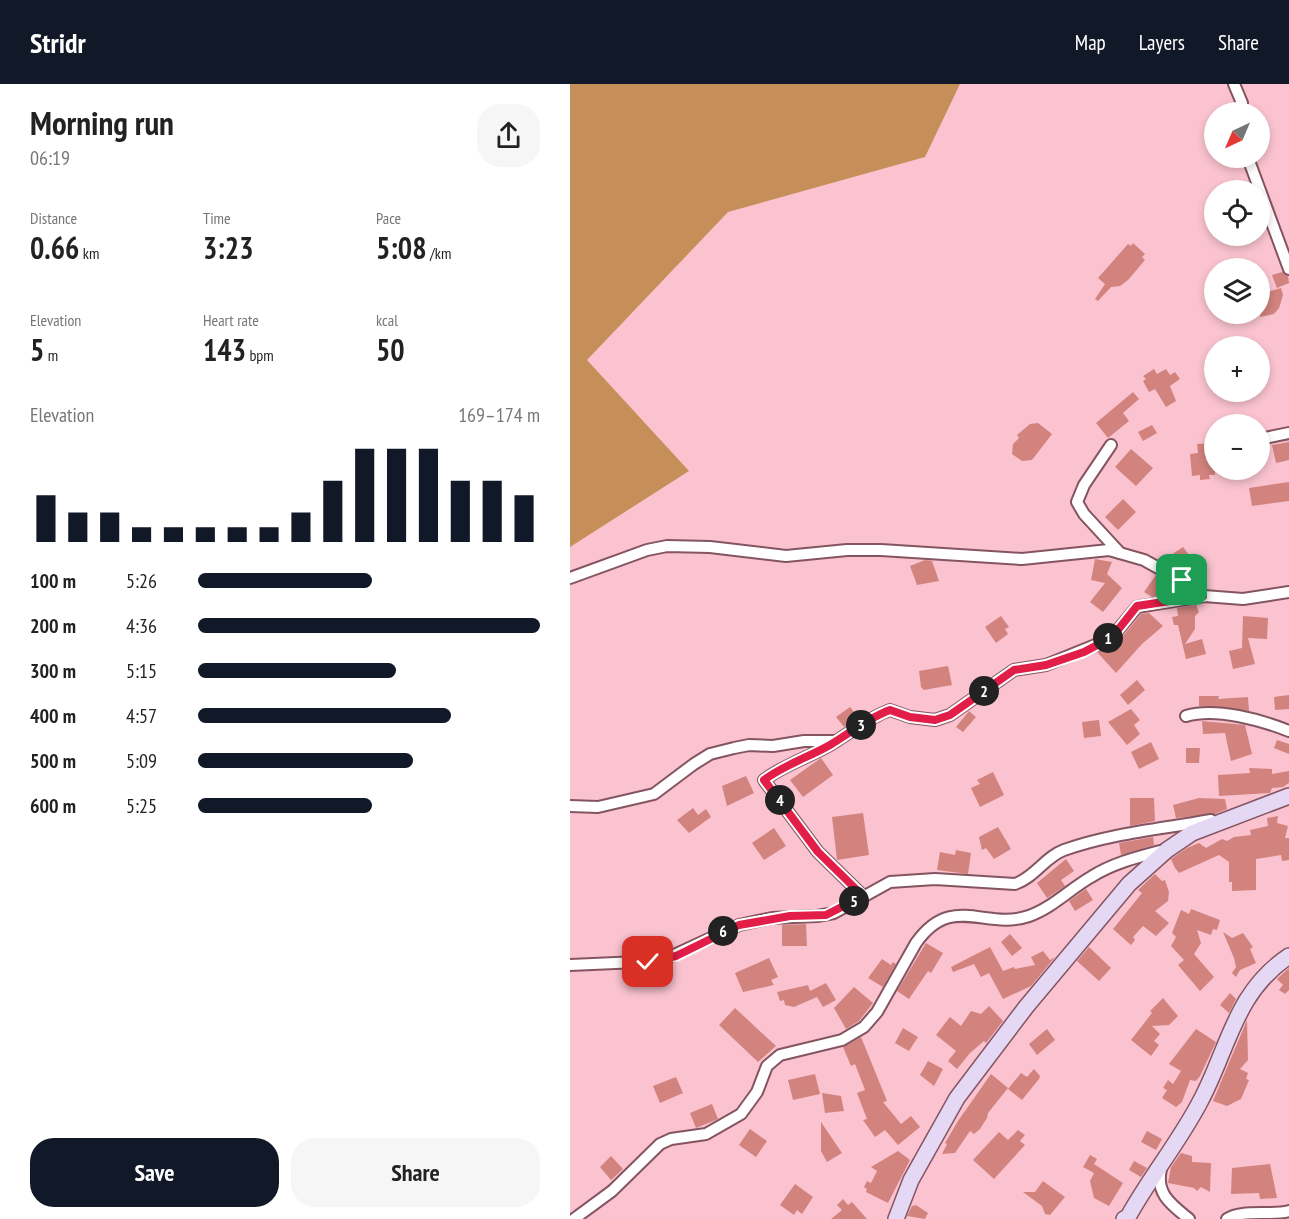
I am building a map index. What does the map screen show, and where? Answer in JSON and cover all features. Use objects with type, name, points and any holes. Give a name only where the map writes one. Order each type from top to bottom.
[{"type":"main road","points":[[896,1219],[911,1180],[957,1098],[1026,1006],[1129,884],[1167,850],[1192,832],[1289,796]]},
{"type":"main road","points":[[1126,1219],[1202,1098],[1237,1013],[1261,980],[1289,956]]},
{"type":"street","points":[[1234,84],[1242,102]]},
{"type":"street","points":[[1252,168],[1289,269]]},
{"type":"street","points":[[1270,437],[1289,433]]},
{"type":"street","points":[[1111,446],[1084,485],[1077,502],[1084,514],[1121,553]]},
{"type":"street","points":[[570,578],[638,553],[667,546],[710,547],[769,555],[881,550],[1022,559],[1088,551],[1121,553],[1160,569],[1203,596]]},
{"type":"street","points":[[863,896],[818,852],[764,780],[836,741],[876,715],[890,710],[910,717],[935,720],[950,715],[1014,670],[1046,665],[1084,652],[1103,642],[1117,631],[1137,606],[1203,596],[1243,599],[1289,592]]},
{"type":"street","points":[[1186,716],[1199,714],[1251,718],[1289,731]]},
{"type":"street","points":[[570,806],[598,807],[654,794],[711,754],[749,744],[773,746],[804,741],[836,741]]},
{"type":"street","points":[[570,965],[662,961],[739,925],[781,917],[826,915],[890,882],[917,879],[1015,884],[1025,881],[1062,850],[1127,834],[1229,817]]},
{"type":"street","points":[[574,1219],[612,1191],[660,1144],[670,1139],[706,1134],[741,1114],[757,1092],[768,1066],[780,1055],[842,1040],[864,1026],[877,1012],[923,933],[939,921],[959,915],[1008,919],[1029,916],[1102,870],[1167,850]]},
{"type":"street","points":[[1162,1163],[1158,1183],[1161,1191],[1189,1219]]},
{"type":"street","points":[[1227,1219],[1246,1214],[1267,1215],[1289,1211]]},
{"type":"shaded area","points":[[570,84],[960,84],[925,157],[728,212],[587,360],[689,471],[570,547]]},
{"type":"building","points":[[1133,243],[1145,254],[1142,257],[1145,260],[1128,280],[1120,286],[1111,287],[1098,301],[1095,299],[1105,284],[1098,278],[1128,244],[1131,246]]},
{"type":"building","points":[[1282,272],[1288,276],[1289,283],[1277,288],[1272,275]]},
{"type":"building","points":[[1281,288],[1283,295],[1279,308],[1270,315],[1270,291]]},
{"type":"building","points":[[1154,369],[1157,374],[1166,369],[1170,375],[1175,372],[1180,379],[1170,386],[1176,401],[1166,407],[1155,389],[1149,392],[1143,381],[1146,379],[1143,376]]},
{"type":"building","points":[[1133,392],[1139,399],[1123,413],[1129,421],[1108,438],[1096,423]]},
{"type":"building","points":[[1038,423],[1052,434],[1032,460],[1022,461],[1012,454],[1013,444],[1019,438],[1017,435],[1030,424]]},
{"type":"building","points":[[1152,425],[1157,433],[1143,441],[1138,432]]},
{"type":"building","points":[[1289,442],[1289,460],[1276,463],[1272,445]]},
{"type":"building","points":[[1197,444],[1204,444],[1204,480],[1200,480],[1200,475],[1192,476],[1190,454],[1198,453]]},
{"type":"building","points":[[1131,449],[1153,468],[1136,486],[1115,467]]},
{"type":"building","points":[[1289,482],[1289,501],[1252,506],[1249,488]]},
{"type":"building","points":[[1123,499],[1136,512],[1118,530],[1105,517]]},
{"type":"building","points":[[1183,547],[1204,575],[1196,581],[1189,571],[1185,574],[1169,562],[1168,557]]},
{"type":"building","points":[[1095,559],[1112,562],[1107,574],[1122,588],[1103,612],[1090,602],[1105,583],[1091,580]]},
{"type":"building","points":[[925,560],[932,561],[939,581],[917,585],[910,566]]},
{"type":"building","points":[[1156,575],[1173,584],[1166,595],[1152,597],[1144,592]]},
{"type":"building","points":[[1196,605],[1199,612],[1195,616],[1195,629],[1185,644],[1202,639],[1206,654],[1186,659],[1178,625],[1174,625],[1172,617],[1178,616],[1177,608]]},
{"type":"building","points":[[1149,613],[1163,626],[1142,644],[1116,673],[1097,652],[1122,637],[1141,614]]},
{"type":"building","points":[[1001,616],[1009,627],[1005,629],[1008,634],[996,643],[985,627]]},
{"type":"building","points":[[1243,616],[1268,618],[1267,639],[1248,638],[1255,664],[1233,669],[1229,651],[1242,648]]},
{"type":"building","points":[[948,666],[952,685],[924,690],[921,687],[919,671]]},
{"type":"building","points":[[1137,680],[1145,690],[1128,705],[1120,695]]},
{"type":"building","points":[[1289,695],[1289,709],[1275,710],[1274,697]]},
{"type":"building","points":[[1199,696],[1219,696],[1218,699],[1248,697],[1249,711],[1199,706]]},
{"type":"building","points":[[850,707],[859,718],[844,727],[836,717]]},
{"type":"building","points":[[1131,709],[1140,720],[1134,725],[1140,734],[1127,745],[1108,722]]},
{"type":"building","points":[[969,711],[976,717],[963,732],[956,727]]},
{"type":"building","points":[[1099,720],[1101,736],[1084,738],[1082,722]]},
{"type":"building","points":[[1202,721],[1245,725],[1252,754],[1231,761],[1225,733],[1203,734]]},
{"type":"building","points":[[1277,740],[1289,744],[1289,754],[1274,748]]},
{"type":"building","points":[[1151,742],[1159,759],[1139,769],[1131,752]]},
{"type":"building","points":[[1186,748],[1200,748],[1199,763],[1186,763]]},
{"type":"building","points":[[821,758],[833,775],[803,797],[790,780]]},
{"type":"building","points":[[1249,768],[1272,769],[1272,774],[1289,771],[1289,783],[1283,787],[1272,788],[1270,793],[1219,796],[1218,775],[1250,773]]},
{"type":"building","points":[[993,772],[1004,795],[980,807],[971,788],[980,784],[977,780]]},
{"type":"building","points":[[746,776],[754,793],[727,806],[722,786]]},
{"type":"building","points":[[1130,798],[1154,798],[1155,821],[1130,826]]},
{"type":"building","points":[[1199,798],[1225,799],[1227,809],[1215,814],[1176,818],[1173,805]]},
{"type":"building","points":[[693,808],[698,815],[706,809],[711,817],[689,833],[677,820]]},
{"type":"building","points":[[863,813],[869,855],[837,860],[832,817]]},
{"type":"building","points":[[1278,816],[1277,823],[1288,826],[1285,838],[1289,838],[1289,860],[1282,861],[1281,855],[1256,859],[1256,890],[1232,891],[1232,882],[1229,882],[1229,862],[1219,855],[1179,873],[1175,868],[1171,859],[1187,848],[1199,843],[1206,848],[1222,839],[1227,841],[1234,837],[1251,835],[1250,830],[1268,826],[1267,818]]},
{"type":"building","points":[[998,827],[1011,849],[994,859],[986,848],[982,850],[979,837]]},
{"type":"building","points":[[774,828],[786,846],[764,860],[752,843]]},
{"type":"building","points":[[1153,837],[1154,845],[1121,855],[1119,843]]},
{"type":"building","points":[[956,850],[971,853],[968,874],[937,870],[940,852],[955,855]]},
{"type":"building","points":[[1066,859],[1074,871],[1061,880],[1065,886],[1047,898],[1037,883]]},
{"type":"building","points":[[1155,874],[1162,881],[1165,880],[1169,892],[1168,901],[1155,911],[1169,923],[1156,936],[1143,926],[1133,937],[1135,940],[1131,945],[1113,929],[1142,893],[1138,890]]},
{"type":"building","points":[[1086,889],[1093,900],[1075,911],[1069,901]]},
{"type":"building","points":[[1191,909],[1220,920],[1217,930],[1213,929],[1211,935],[1197,930],[1201,943],[1194,954],[1214,977],[1200,991],[1178,965],[1184,960],[1171,946],[1176,937],[1172,933],[1181,910],[1189,914]]},
{"type":"building","points":[[806,924],[807,946],[782,946],[782,925]]},
{"type":"building","points":[[1223,932],[1232,938],[1243,933],[1253,947],[1250,949],[1256,963],[1240,970],[1236,977],[1232,973],[1236,967],[1234,958]]},
{"type":"building","points":[[1010,934],[1022,948],[1012,956],[1001,942]]},
{"type":"building","points":[[926,943],[943,953],[931,973],[928,971],[909,999],[897,991]]},
{"type":"building","points":[[990,947],[1003,971],[1014,967],[1015,969],[1035,965],[1031,957],[1043,951],[1050,960],[1055,957],[1031,986],[1003,999],[989,973],[981,977],[974,964],[953,972],[951,967]]},
{"type":"building","points":[[1089,947],[1111,968],[1099,981],[1077,961]]},
{"type":"building","points":[[769,958],[778,977],[771,980],[774,985],[743,992],[735,973]]},
{"type":"building","points":[[882,959],[891,965],[893,962],[896,964],[883,987],[868,978]]},
{"type":"building","points":[[1289,968],[1289,990],[1285,994],[1279,990],[1283,985],[1277,979]]},
{"type":"building","points":[[826,983],[836,1000],[823,1007],[817,997],[794,1007],[785,1005],[784,1000],[780,1001],[777,992],[808,985],[810,991]]},
{"type":"building","points":[[854,987],[873,1003],[859,1021],[846,1029],[834,1008]]},
{"type":"building","points":[[1230,993],[1236,999],[1229,1013],[1220,1005]]},
{"type":"building","points":[[1163,998],[1178,1016],[1169,1025],[1152,1026],[1160,1034],[1154,1041],[1159,1045],[1151,1056],[1131,1040],[1152,1013],[1150,1011]]},
{"type":"building","points":[[989,1006],[1003,1021],[986,1043],[984,1041],[970,1053],[957,1069],[948,1061],[956,1051],[936,1035],[950,1017],[961,1026],[971,1011],[981,1014]]},
{"type":"building","points":[[735,1008],[776,1046],[758,1062],[719,1025]]},
{"type":"building","points":[[1247,1020],[1248,1060],[1240,1069],[1248,1073],[1246,1079],[1249,1080],[1241,1099],[1227,1106],[1213,1101]]},
{"type":"building","points":[[903,1028],[918,1037],[909,1051],[895,1043]]},
{"type":"building","points":[[1047,1029],[1055,1040],[1037,1055],[1029,1044]]},
{"type":"building","points":[[1196,1029],[1216,1042],[1200,1076],[1196,1081],[1190,1080],[1182,1102],[1176,1107],[1162,1098],[1167,1090],[1163,1088],[1168,1080],[1173,1084],[1181,1071],[1169,1064]]},
{"type":"building","points":[[861,1037],[887,1101],[883,1102],[901,1124],[911,1116],[920,1127],[898,1145],[885,1130],[875,1137],[863,1120],[867,1119],[857,1093],[865,1090],[855,1064],[851,1066],[843,1047]]},
{"type":"building","points":[[928,1061],[943,1069],[934,1086],[920,1075]]},
{"type":"building","points":[[1034,1069],[1040,1076],[1039,1079],[1022,1100],[1008,1089],[1021,1073],[1027,1077]]},
{"type":"building","points":[[815,1074],[820,1094],[793,1100],[788,1080]]},
{"type":"building","points":[[991,1074],[1008,1088],[988,1113],[980,1129],[974,1134],[970,1131],[955,1153],[942,1154],[947,1144],[945,1143],[958,1121]]},
{"type":"building","points":[[676,1077],[683,1093],[660,1103],[653,1086]]},
{"type":"building","points":[[822,1093],[841,1096],[844,1111],[825,1113]]},
{"type":"building","points":[[712,1104],[718,1119],[696,1128],[690,1113]]},
{"type":"building","points":[[821,1122],[842,1153],[827,1162],[821,1151]]},
{"type":"building","points":[[750,1129],[767,1141],[756,1157],[739,1145]]},
{"type":"building","points":[[1018,1130],[1025,1135],[1020,1141],[1025,1145],[994,1179],[973,1160],[999,1132],[1008,1140]]},
{"type":"building","points":[[1147,1131],[1162,1139],[1156,1150],[1141,1142]]},
{"type":"building","points":[[898,1151],[910,1160],[888,1203],[866,1192],[867,1189],[864,1187],[867,1181],[871,1183],[877,1171],[871,1167]]},
{"type":"building","points":[[1181,1153],[1192,1156],[1192,1162],[1211,1163],[1210,1192],[1201,1187],[1197,1191],[1194,1188],[1168,1183],[1171,1167]]},
{"type":"building","points":[[1090,1155],[1097,1159],[1094,1164],[1123,1183],[1109,1206],[1094,1198],[1090,1181],[1094,1173],[1083,1167]]},
{"type":"building","points":[[611,1156],[623,1169],[611,1180],[600,1167]]},
{"type":"building","points":[[1134,1161],[1147,1168],[1141,1177],[1129,1170]]},
{"type":"building","points":[[1270,1164],[1277,1198],[1260,1199],[1259,1193],[1231,1194],[1232,1168]]},
{"type":"building","points":[[1043,1181],[1065,1197],[1050,1215],[1045,1214],[1042,1206],[1023,1192],[1035,1192]]},
{"type":"building","points":[[795,1184],[813,1197],[802,1214],[797,1210],[794,1215],[780,1205]]},
{"type":"building","points":[[843,1199],[848,1205],[852,1202],[867,1219],[831,1219],[842,1210],[837,1205]]},
{"type":"building","points":[[916,1205],[928,1213],[925,1219],[907,1216],[912,1206]]},
{"type":"route","points":[[648,962],[662,961],[676,956],[722,931],[739,925],[756,920],[790,916],[826,915],[834,913],[863,896],[818,852],[796,819],[764,780],[775,771],[801,760],[876,715],[890,710],[910,717],[935,720],[950,715],[1014,670],[1046,665],[1084,652],[1103,642],[1117,631],[1137,606],[1203,596],[1182,580]]}]
